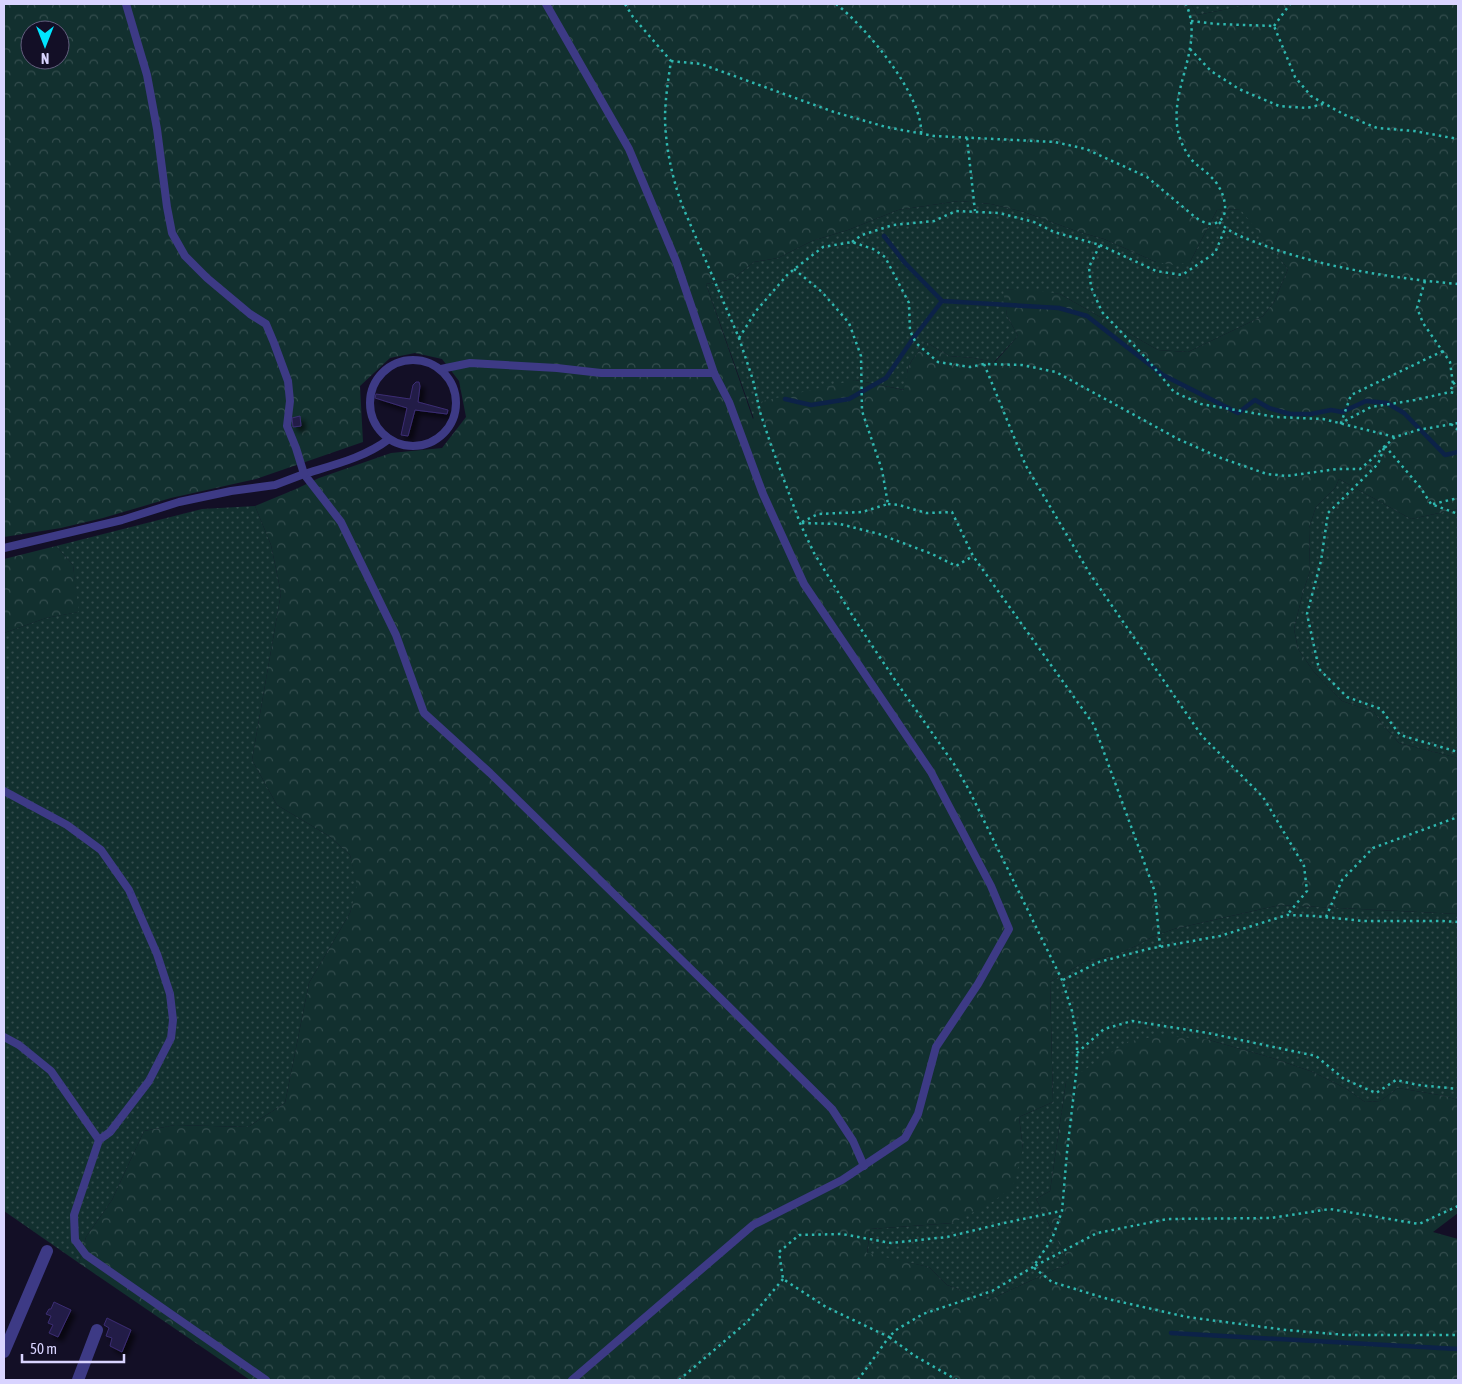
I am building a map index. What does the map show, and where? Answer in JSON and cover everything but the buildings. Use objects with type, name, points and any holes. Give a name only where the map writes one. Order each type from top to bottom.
[{"type":"street","points":[[4,1352],[47,1251]]},
{"type":"street","points":[[78,1380],[97,1330]]},
{"type":"lane","points":[[126,4],[147,75],[172,233],[185,256],[207,278],[250,314],[266,324],[288,381],[290,400],[287,426],[304,474],[340,522],[396,635],[424,713],[490,773],[832,1109],[853,1140],[864,1166]]},
{"type":"lane","points":[[546,4],[629,149],[676,261],[714,373],[729,402],[763,494],[804,584],[931,772],[991,886],[1009,929],[978,984],[936,1047],[918,1114],[905,1138],[842,1180],[753,1225],[572,1380]]},
{"type":"lane","points":[[415,360],[428,362],[441,369],[451,380],[457,402],[457,409],[452,423],[444,435],[431,443],[417,447],[402,446],[389,439],[379,430],[372,417],[370,404],[372,390],[378,378],[388,368],[401,362],[415,360]]},
{"type":"lane","points":[[441,369],[470,363],[556,368],[602,373],[714,373]]},
{"type":"lane","points":[[4,548],[122,520],[179,502],[231,491],[275,485],[352,459],[389,439]]},
{"type":"lane","points":[[4,791],[67,825],[101,850],[129,890],[157,954],[170,994],[173,1020],[171,1038],[149,1081],[110,1132],[98,1140],[74,1215],[75,1240],[86,1255],[266,1380]]},
{"type":"lane","points":[[4,1037],[19,1045],[51,1072],[98,1140]]},
{"type":"path","points":[[625,4],[671,61],[701,64],[834,112],[886,127],[934,136],[1055,142],[1086,150],[1147,177],[1204,223],[1212,224],[1219,222],[1224,216],[1225,205],[1221,191],[1212,178],[1193,161],[1184,148],[1176,119],[1178,97],[1192,39],[1191,21],[1186,4]]},
{"type":"path","points":[[836,4],[867,33],[893,66],[916,108],[921,121],[921,134]]},
{"type":"path","points":[[1274,26],[1290,4]]},
{"type":"path","points":[[1191,21],[1274,26]]},
{"type":"path","points":[[1274,26],[1295,77],[1310,96],[1345,115],[1377,128],[1414,131],[1458,139]]},
{"type":"path","points":[[1190,49],[1211,71],[1232,85],[1279,106],[1307,108],[1324,103]]},
{"type":"path","points":[[671,61],[665,119],[674,184],[739,338],[771,446],[800,523],[814,553],[857,623],[954,764],[969,790],[1062,980],[1072,1010],[1077,1037],[1077,1066],[1062,1211],[1052,1239],[1033,1267]]},
{"type":"path","points":[[967,138],[975,212]]},
{"type":"path","points":[[739,338],[756,311],[788,274],[823,247],[852,242],[862,235],[893,225],[934,221],[956,211],[999,213],[1034,222],[1054,232],[1100,245],[1156,272],[1182,275],[1215,253],[1225,229]]},
{"type":"path","points":[[1219,222],[1225,229],[1235,234],[1292,256],[1360,272],[1458,284]]},
{"type":"path","points":[[852,242],[873,249],[885,257],[909,303],[910,331],[916,343],[938,362],[970,368],[984,364],[1022,364],[1056,372],[1178,439],[1221,458],[1267,474],[1287,476],[1337,469],[1360,469],[1395,437],[1418,430],[1458,423]]},
{"type":"path","points":[[1100,245],[1089,267],[1091,287],[1102,312],[1147,359],[1174,392],[1201,404],[1276,417],[1323,419],[1395,437]]},
{"type":"path","points":[[794,269],[822,292],[849,323],[861,356],[862,411],[882,470],[888,504]]},
{"type":"path","points":[[1425,281],[1417,308],[1423,324],[1450,362],[1453,384],[1450,392]]},
{"type":"path","points":[[1341,423],[1351,395],[1443,351]]},
{"type":"path","points":[[984,364],[1026,466],[1090,574],[1202,736],[1263,797],[1304,866],[1307,891],[1287,915]]},
{"type":"path","points":[[1453,384],[1458,382]]},
{"type":"path","points":[[1341,423],[1371,407],[1450,392],[1458,394]]},
{"type":"path","points":[[1451,424],[1458,430]]},
{"type":"path","points":[[1385,446],[1420,487],[1431,504],[1458,514]]},
{"type":"path","points":[[1385,446],[1378,464],[1328,513],[1321,561],[1307,614],[1319,669],[1348,698],[1381,709],[1400,735],[1458,752]]},
{"type":"path","points":[[1431,504],[1458,498]]},
{"type":"path","points":[[800,523],[818,514],[862,512],[888,504],[899,504],[926,513],[952,512],[973,556],[1094,725],[1155,892],[1160,947]]},
{"type":"path","points":[[800,523],[840,524],[879,534],[932,554],[956,566],[973,556]]},
{"type":"path","points":[[1326,917],[1342,880],[1373,848],[1458,818]]},
{"type":"path","points":[[1062,980],[1099,962],[1160,947],[1220,936],[1287,915],[1364,921],[1458,922]]},
{"type":"path","points":[[1077,1052],[1104,1030],[1132,1021],[1208,1033],[1316,1056],[1344,1079],[1376,1093],[1396,1080],[1418,1085],[1458,1089]]},
{"type":"path","points":[[858,1380],[896,1330],[924,1314],[992,1291],[1097,1233],[1168,1220],[1271,1218],[1330,1209],[1419,1224],[1458,1206]]},
{"type":"path","points":[[679,1380],[747,1322],[783,1279],[779,1252],[798,1235],[842,1234],[892,1243],[947,1236],[1062,1211]]},
{"type":"path","points":[[1033,1267],[1052,1282],[1108,1300],[1187,1317],[1286,1330],[1346,1335],[1458,1335]]},
{"type":"path","points":[[783,1279],[826,1307],[889,1337],[915,1356],[957,1380]]},
{"type":"green space","points":[[4,4],[1191,4],[1197,15],[1254,4],[1458,4],[1458,509],[1411,519],[1339,479],[1335,488],[1316,507],[1309,528],[1310,571],[1294,629],[1298,649],[1314,672],[1342,701],[1374,712],[1399,743],[1458,758],[1458,914],[1280,905],[1174,929],[1112,956],[1086,961],[1050,982],[1053,1102],[1019,1117],[1023,1149],[1013,1186],[994,1201],[953,1223],[870,1229],[867,1253],[929,1267],[947,1285],[989,1300],[1069,1263],[1036,1199],[1050,1191],[1066,1082],[1127,1042],[1162,1035],[1209,1040],[1313,1072],[1345,1088],[1365,1102],[1380,1101],[1398,1088],[1458,1100],[1458,1213],[1433,1232],[1458,1239],[1458,1380],[250,1380],[79,1263],[86,1237],[112,1200],[144,1131],[175,1125],[248,1127],[285,1103],[309,983],[350,913],[357,886],[350,855],[329,836],[277,805],[252,760],[281,593],[271,545],[255,506],[319,478],[391,453],[442,448],[466,417],[459,381],[442,359],[415,353],[390,358],[360,386],[363,442],[256,479],[171,498],[61,528],[4,537]],"holes":[[[959,201],[991,204],[1024,212],[1104,239],[1156,262],[1174,265],[1190,262],[1217,210],[1240,209],[1288,269],[1274,302],[1263,316],[1188,352],[1158,350],[1060,294],[1035,290],[1003,289],[1007,316],[1018,336],[995,362],[949,356],[926,342],[908,368],[904,390],[855,380],[763,401],[753,419],[706,284],[733,279],[754,262],[778,258],[812,241],[848,230],[898,210]]]},
{"type":"green space","points":[[1191,4],[1254,4],[1197,15]]},
{"type":"green space","points":[[959,201],[991,204],[1024,212],[1104,239],[1156,262],[1190,262],[1217,210],[1241,209],[1288,269],[1274,302],[1263,316],[1188,352],[1158,350],[1060,294],[1004,289],[1007,316],[1018,336],[994,362],[949,356],[926,342],[908,368],[905,390],[855,380],[754,419],[706,284],[733,279],[754,262],[778,258],[812,241],[848,230],[898,210]]},
{"type":"green space","points":[[1339,479],[1411,519],[1458,509],[1458,758],[1399,743],[1374,712],[1342,701],[1314,672],[1298,649],[1294,629],[1310,571],[1309,528],[1316,507],[1335,488]]},
{"type":"green space","points":[[255,506],[271,545],[281,593],[252,760],[277,805],[329,836],[350,855],[358,886],[350,913],[309,983],[285,1103],[248,1127],[175,1125],[144,1131],[112,1200],[86,1237],[79,1263],[4,1211],[4,633],[46,618],[78,612],[73,565],[56,546],[202,509]]},
{"type":"green space","points":[[56,546],[73,565],[79,612],[46,618],[4,633],[4,559]]},
{"type":"green space","points":[[1280,905],[1458,914],[1458,1100],[1398,1088],[1380,1101],[1365,1102],[1345,1088],[1313,1072],[1209,1040],[1066,1082],[1050,1191],[1036,1199],[1069,1263],[989,1300],[947,1285],[929,1267],[867,1254],[870,1229],[953,1223],[1023,1149],[1019,1117],[1053,1102],[1050,982],[1086,961],[1112,956],[1174,929]]},
{"type":"waterway","points":[[884,236],[905,263],[942,301],[1059,308],[1087,316],[1163,375],[1238,413],[1255,400],[1269,408],[1290,414],[1311,414],[1331,410],[1342,412],[1366,401],[1387,403],[1404,413],[1445,455],[1458,452]]},
{"type":"waterway","points":[[785,399],[811,405],[849,399],[886,378],[942,301]]},
{"type":"waterway","points":[[1171,1333],[1458,1349]]}]
